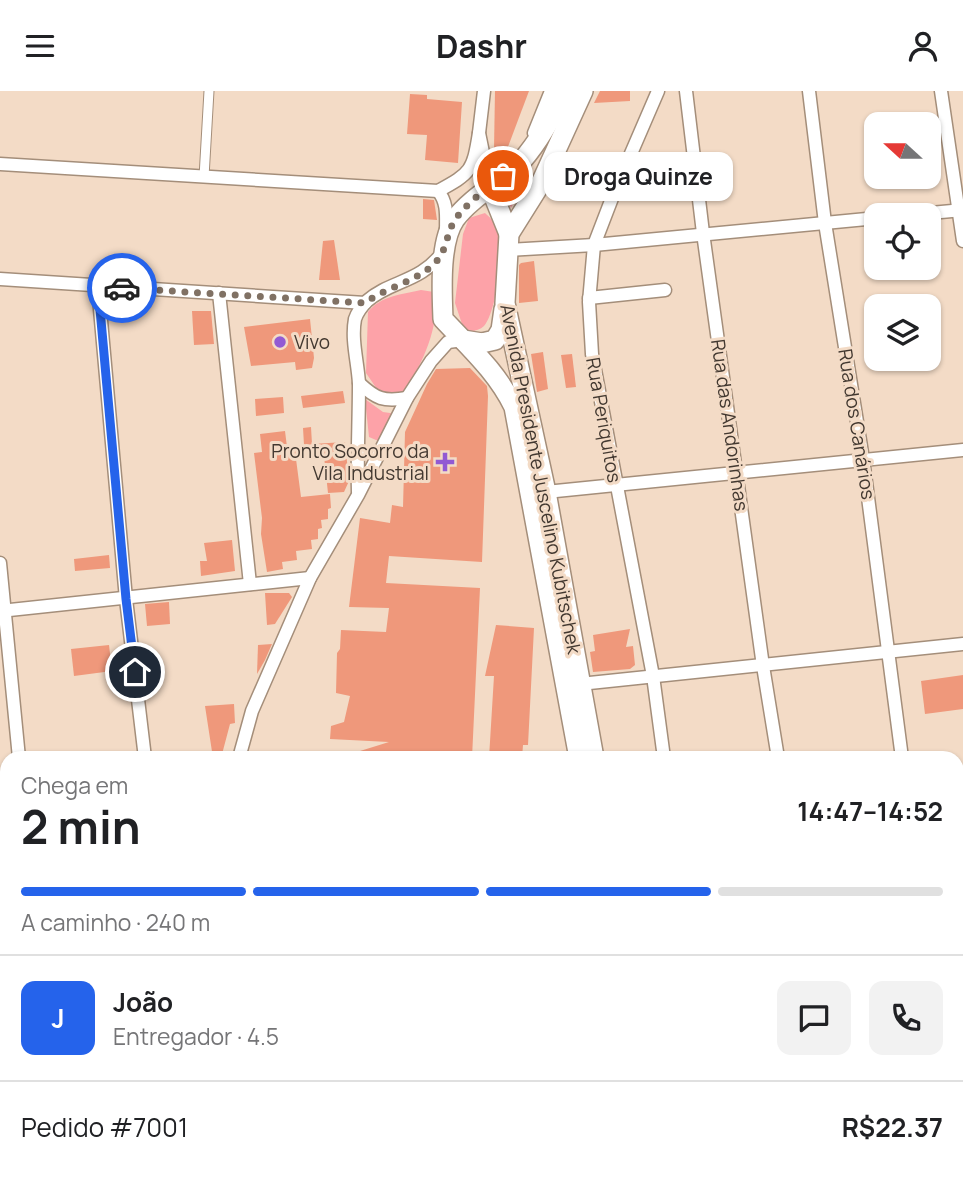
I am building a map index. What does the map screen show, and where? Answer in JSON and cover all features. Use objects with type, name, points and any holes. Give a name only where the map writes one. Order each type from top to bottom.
[{"type":"main road","name":"Avenida Presidente Juscelino Kubitschek","points":[[566,91],[545,128],[517,165],[454,221],[446,248],[441,281],[443,319],[492,369],[514,407],[578,751]]},
{"type":"main road","name":"Avenida Presidente Juscelino Kubitschek","points":[[583,91],[541,183],[508,242],[505,303],[546,492],[593,751]]},
{"type":"main road","points":[[490,187],[508,242]]},
{"type":"main road","points":[[463,340],[482,343],[495,340],[501,330],[505,303]]},
{"type":"street","points":[[204,177],[209,91]]},
{"type":"street","points":[[0,164],[438,191],[466,176],[475,161],[484,91]]},
{"type":"street","points":[[517,165],[551,91]]},
{"type":"street","name":"Rua Periquitos","points":[[658,91],[594,245],[589,298],[592,354],[653,676],[663,751]]},
{"type":"street","name":"Rua das Andorinhas","points":[[686,91],[703,233],[777,751]]},
{"type":"street","name":"Rua dos Canários","points":[[809,91],[825,223],[863,459],[901,751]]},
{"type":"street","points":[[941,91],[961,211],[963,241]]},
{"type":"street","points":[[479,133],[490,187]]},
{"type":"street","points":[[358,495],[356,437],[359,383],[354,334],[356,315],[365,303],[379,292],[392,288],[434,264],[446,248],[446,207],[438,191]]},
{"type":"street","points":[[941,213],[961,211]]},
{"type":"street","points":[[508,242],[594,245],[864,219]]},
{"type":"street","points":[[0,279],[365,303]]},
{"type":"street","points":[[98,287],[126,599],[144,751]]},
{"type":"street","points":[[589,298],[664,289]]},
{"type":"street","points":[[219,293],[250,585]]},
{"type":"street","points":[[332,301],[356,315]]},
{"type":"street","points":[[241,751],[252,711],[310,577],[358,495],[407,398],[431,361],[448,342],[463,340]]},
{"type":"street","points":[[359,383],[371,394],[389,401],[407,398]]},
{"type":"street","points":[[356,437],[379,454]]},
{"type":"street","points":[[546,492],[963,450]]},
{"type":"street","points":[[0,563],[2,611],[18,751]]},
{"type":"street","points":[[2,611],[310,577]]},
{"type":"street","points":[[580,684],[963,644]]},
{"type":"shaded area","points":[[522,174],[525,181],[511,208],[503,185]]},
{"type":"shaded area","points":[[485,213],[497,225],[500,233],[499,276],[489,318],[480,329],[466,331],[455,303],[463,234],[469,218]]},
{"type":"shaded area","points":[[421,290],[434,292],[435,318],[429,343],[406,392],[381,395],[366,373],[368,312],[385,299]]},
{"type":"shaded area","points":[[365,399],[383,412],[397,414],[383,443],[369,437]]},
{"type":"building","points":[[495,91],[529,91],[506,152],[494,149]]},
{"type":"building","points":[[600,91],[630,91],[630,101],[594,103]]},
{"type":"building","points":[[410,94],[427,95],[427,99],[462,102],[458,163],[425,160],[427,135],[407,134]]},
{"type":"building","points":[[423,199],[434,200],[437,220],[423,219]]},
{"type":"building","points":[[334,240],[340,280],[319,280],[323,241]]},
{"type":"building","points":[[534,261],[538,301],[519,303],[519,265]]},
{"type":"building","points":[[192,311],[211,311],[214,344],[194,345]]},
{"type":"building","name":"Vivo","points":[[310,319],[314,358],[312,368],[296,370],[295,362],[251,366],[244,327]]},
{"type":"building","points":[[543,352],[548,389],[537,392],[531,354]]},
{"type":"building","points":[[572,354],[576,387],[566,388],[561,355]]},
{"type":"building","points":[[470,368],[487,386],[482,562],[389,556],[386,583],[480,588],[472,751],[360,751],[389,742],[330,739],[331,726],[344,722],[350,696],[336,693],[337,653],[340,649],[341,630],[386,632],[389,608],[349,607],[360,518],[390,523],[392,505],[403,507],[405,432],[436,369]]},
{"type":"building","points":[[343,391],[345,403],[303,408],[301,396]]},
{"type":"building","points":[[283,397],[284,413],[256,416],[255,399]]},
{"type":"building","points":[[311,427],[312,444],[345,442],[349,481],[344,492],[328,493],[324,456],[296,459],[301,497],[330,494],[331,508],[328,509],[328,519],[321,520],[322,528],[318,529],[318,539],[311,540],[312,549],[296,551],[297,560],[282,562],[283,569],[267,572],[254,453],[262,452],[260,434],[285,431],[287,447],[304,445],[303,428]]},
{"type":"building","points":[[232,540],[235,571],[201,576],[200,561],[207,561],[204,543]]},
{"type":"building","points":[[109,555],[110,568],[75,571],[74,559]]},
{"type":"building","points":[[265,593],[289,593],[292,597],[275,624],[267,625]]},
{"type":"building","points":[[169,602],[170,624],[147,626],[145,604]]},
{"type":"building","points":[[496,625],[534,628],[528,745],[523,745],[523,751],[489,751],[494,676],[485,676]]},
{"type":"building","points":[[630,629],[626,647],[633,646],[635,665],[630,669],[593,672],[590,652],[595,651],[593,635]]},
{"type":"building","points":[[272,644],[265,660],[257,674],[258,645]]},
{"type":"building","points":[[109,645],[112,671],[74,676],[71,649]]},
{"type":"building","points":[[963,675],[963,709],[925,714],[921,681]]},
{"type":"building","points":[[234,704],[235,723],[230,724],[223,751],[212,751],[205,706]]},
{"type":"way so far","points":[[122,288],[365,303],[379,292],[418,275],[434,264],[446,248],[454,221],[467,206],[503,176]]},
{"type":"place","name":"Droga Quinze","points":[[503,176]]},
{"type":"place","name":"Vivo","points":[[280,342]]},
{"type":"place","name":"Pronto Socorro da Vila Industrial","points":[[445,462]]},
{"type":"route","points":[[122,288],[98,287],[135,672]]}]
